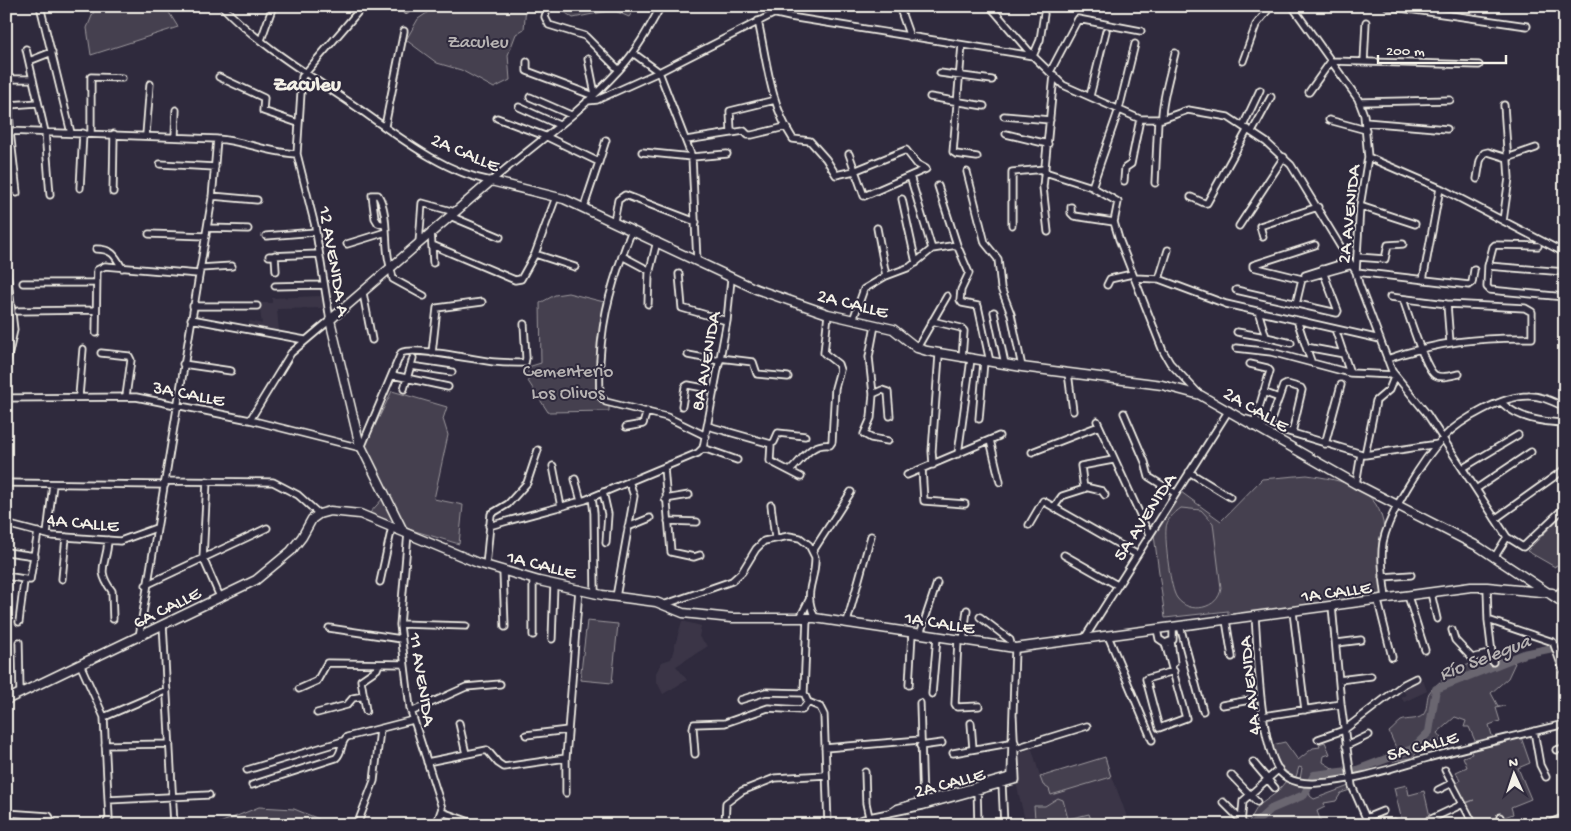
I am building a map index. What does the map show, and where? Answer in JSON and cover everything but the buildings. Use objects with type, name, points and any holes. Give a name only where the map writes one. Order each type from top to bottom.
[{"type":"main road","name":"2A CALLE","points":[[491,181],[556,197],[584,207],[657,241],[731,279],[768,294],[828,314],[894,328],[916,348],[939,355],[1162,385],[1200,395],[1244,418],[1356,484],[1479,547],[1554,594]]},
{"type":"main road","points":[[330,320],[491,181]]},
{"type":"main road","name":"12 AVENIDA A","points":[[330,320],[351,415],[361,448],[405,532]]},
{"type":"main road","name":"1A CALLE","points":[[319,514],[330,512],[360,514],[486,566],[595,594],[663,605],[683,613],[703,616],[815,618],[1014,648],[1487,586],[1554,594]]},
{"type":"main road","name":"6A CALLE","points":[[6,700],[256,580],[275,566],[297,544],[312,519],[319,514]]},
{"type":"main road","points":[[1554,594],[1565,604]]},
{"type":"street","points":[[40,6],[71,133]]},
{"type":"street","name":"2A CALLE","points":[[222,6],[261,40],[307,74],[422,151],[452,167],[491,181]]},
{"type":"street","points":[[261,40],[273,6]]},
{"type":"street","name":"12 AVENIDA A","points":[[330,320],[316,232],[297,154],[301,84],[302,77],[307,74],[363,6]]},
{"type":"street","points":[[548,6],[545,17],[549,24],[585,36],[619,70]]},
{"type":"street","points":[[491,181],[595,95],[633,53],[662,6]]},
{"type":"street","points":[[769,6],[772,13]]},
{"type":"street","points":[[587,101],[597,100],[659,72],[789,6]]},
{"type":"street","points":[[899,6],[910,36]]},
{"type":"street","points":[[990,6],[1033,56],[1063,85],[1140,119],[1160,119],[1188,110],[1198,110],[1228,117],[1248,129],[1284,157],[1318,206],[1356,272],[1468,285],[1472,283],[1474,270]]},
{"type":"street","points":[[1242,60],[1256,25],[1271,6]]},
{"type":"street","name":"2A AVENIDA","points":[[1292,6],[1360,102],[1365,122],[1368,157],[1360,206],[1356,272],[1387,359],[1395,375],[1427,414],[1507,537],[1522,547],[1565,507]]},
{"type":"street","points":[[1388,6],[1527,26]]},
{"type":"street","points":[[772,13],[1033,56]]},
{"type":"street","points":[[1033,56],[1040,40],[1044,14]]},
{"type":"street","points":[[1048,232],[1043,186],[1050,120],[1052,74],[1078,19],[1141,31]]},
{"type":"street","points":[[758,21],[775,100],[785,127],[793,139],[810,141],[826,159],[836,175],[854,171],[906,150],[917,164],[926,169],[864,196],[854,171],[849,154]]},
{"type":"street","points":[[1364,62],[1366,22]]},
{"type":"street","points":[[385,126],[404,31]]},
{"type":"street","points":[[1090,96],[1106,31]]},
{"type":"street","points":[[1092,188],[1119,109],[1135,44]]},
{"type":"street","points":[[962,45],[953,152],[977,158]]},
{"type":"street","points":[[26,49],[45,132],[50,195]]},
{"type":"street","points":[[29,61],[52,52]]},
{"type":"street","points":[[633,53],[659,72],[692,156],[697,261]]},
{"type":"street","points":[[1155,182],[1161,108],[1166,96],[1175,53]]},
{"type":"street","points":[[588,59],[595,95]]},
{"type":"street","points":[[1309,92],[1331,61],[1479,65]]},
{"type":"street","points":[[527,62],[527,71],[595,95]]},
{"type":"street","points":[[940,73],[992,80]]},
{"type":"street","points":[[91,134],[91,77],[122,78]]},
{"type":"street","points":[[219,77],[264,98],[263,111],[298,123]]},
{"type":"street","points":[[17,193],[8,131],[9,80],[33,79]]},
{"type":"street","points":[[146,135],[150,84]]},
{"type":"street","points":[[1248,129],[1260,90]]},
{"type":"street","points":[[530,97],[570,115]]},
{"type":"street","points":[[930,97],[984,106]]},
{"type":"street","points":[[1191,197],[1204,203],[1208,202],[1248,129],[1271,97]]},
{"type":"street","points":[[731,132],[730,111],[775,100]]},
{"type":"street","points":[[1360,102],[1450,100]]},
{"type":"street","points":[[9,105],[38,103]]},
{"type":"street","points":[[1503,221],[1509,178],[1504,105]]},
{"type":"street","points":[[519,107],[559,125]]},
{"type":"street","points":[[175,136],[176,110]]},
{"type":"street","points":[[1004,116],[1050,120]]},
{"type":"street","points":[[497,118],[545,136],[599,162]]},
{"type":"street","points":[[1124,181],[1125,168],[1131,164],[1140,119]]},
{"type":"street","points":[[1329,120],[1366,130]]},
{"type":"street","points":[[1365,122],[1447,129]]},
{"type":"street","points":[[686,140],[731,132],[745,131],[748,135],[752,135],[785,127]]},
{"type":"street","points":[[8,131],[175,136],[232,140],[284,153],[297,154]]},
{"type":"street","points":[[80,188],[83,133]]},
{"type":"street","points":[[113,192],[114,134]]},
{"type":"street","points":[[1006,134],[1048,144]]},
{"type":"street","points":[[139,637],[146,585],[165,483],[176,404],[206,236],[217,139]]},
{"type":"street","points":[[584,207],[606,140]]},
{"type":"street","points":[[1565,147],[1562,157],[1565,162]]},
{"type":"street","points":[[1477,179],[1480,161],[1484,153],[1488,152],[1507,158],[1536,148]]},
{"type":"street","points":[[642,152],[692,156],[727,154]]},
{"type":"street","points":[[1239,226],[1284,157]]},
{"type":"street","points":[[1368,157],[1440,188],[1565,253]]},
{"type":"street","points":[[160,164],[214,167]]},
{"type":"street","points":[[1012,226],[1012,172],[1045,170],[1092,188],[1118,202],[1114,222],[1163,351],[1170,363],[1200,395]]},
{"type":"street","points":[[967,172],[985,243],[998,259],[1001,288],[1011,314],[1022,367]]},
{"type":"street","points":[[910,176],[932,249]]},
{"type":"street","points":[[938,186],[956,245],[969,274],[961,290],[960,300],[962,303],[978,306],[987,362],[979,419]]},
{"type":"street","points":[[1423,280],[1440,188]]},
{"type":"street","points":[[384,225],[378,223],[375,218],[372,195],[378,195],[381,200],[391,269],[395,282],[424,296]]},
{"type":"street","points":[[614,221],[618,200],[624,195],[696,222]]},
{"type":"street","points":[[212,196],[257,200]]},
{"type":"street","points":[[432,245],[515,280],[521,279],[535,254],[556,197]]},
{"type":"street","points":[[902,199],[916,263]]},
{"type":"street","points":[[419,243],[422,202],[500,236]]},
{"type":"street","points":[[1263,237],[1260,226],[1318,206]]},
{"type":"street","points":[[1360,206],[1415,224]]},
{"type":"street","points":[[1072,207],[1071,213],[1074,216],[1114,222]]},
{"type":"street","points":[[207,228],[248,229]]},
{"type":"street","points":[[877,228],[886,276]]},
{"type":"street","points":[[632,230],[609,292],[601,339],[600,396],[606,402],[667,417],[706,436]]},
{"type":"street","points":[[431,231],[433,263]]},
{"type":"street","points":[[266,236],[316,232]]},
{"type":"street","points":[[347,244],[386,232]]},
{"type":"street","points":[[149,234],[206,236]]},
{"type":"street","points":[[648,304],[650,271],[657,241]]},
{"type":"street","points":[[1357,257],[1385,259],[1388,245],[1403,244]]},
{"type":"street","points":[[853,320],[864,289],[886,276],[916,263],[932,249],[956,245]]},
{"type":"street","points":[[1316,245],[1253,266],[1300,278],[1350,263]]},
{"type":"street","points":[[1538,246],[1495,245],[1488,266],[1488,287],[1490,290],[1565,297]]},
{"type":"street","points":[[96,249],[107,249],[122,268]]},
{"type":"street","points":[[1158,279],[1168,250]]},
{"type":"street","points":[[276,271],[272,255],[318,254]]},
{"type":"street","points":[[535,254],[574,266]]},
{"type":"street","points":[[622,256],[650,271]]},
{"type":"street","points":[[6,263],[8,314],[14,330],[6,366]]},
{"type":"street","points":[[96,333],[96,283],[99,267],[199,271],[232,266]]},
{"type":"street","points":[[1488,266],[1565,272]]},
{"type":"street","points":[[1236,290],[1338,312],[1322,272]]},
{"type":"street","points":[[679,274],[682,308],[727,321]]},
{"type":"street","points":[[1107,285],[1110,278],[1133,276],[1158,279],[1226,304],[1380,339]]},
{"type":"street","points":[[1296,304],[1300,278]]},
{"type":"street","name":"8A AVENIDA","points":[[703,448],[727,321],[731,279]]},
{"type":"street","points":[[23,283],[96,283]]},
{"type":"street","points":[[276,286],[323,285]]},
{"type":"street","points":[[363,293],[372,340]]},
{"type":"street","points":[[916,348],[947,296]]},
{"type":"street","points":[[1387,359],[1420,347],[1483,338],[1532,338],[1533,316],[1529,309],[1447,304],[1390,297]]},
{"type":"street","points":[[1403,299],[1420,347],[1436,376],[1459,374]]},
{"type":"street","points":[[432,353],[437,308],[482,302]]},
{"type":"street","points":[[1447,304],[1450,343]]},
{"type":"street","points":[[193,306],[258,306]]},
{"type":"street","points":[[18,311],[96,310]]},
{"type":"street","points":[[1258,311],[1266,337]]},
{"type":"street","points":[[994,312],[1005,364]]},
{"type":"street","points":[[790,470],[814,446],[830,445],[832,442],[836,388],[840,370],[838,364],[824,352],[828,314]]},
{"type":"street","points":[[191,319],[305,340]]},
{"type":"street","points":[[250,420],[292,353],[330,320]]},
{"type":"street","points":[[1297,320],[1311,361]]},
{"type":"street","points":[[932,322],[964,331],[962,358]]},
{"type":"street","points":[[361,448],[392,375],[404,352],[432,353],[494,362],[525,363],[524,324]]},
{"type":"street","points":[[875,324],[869,357],[873,394],[871,418],[864,434],[871,438],[888,441]]},
{"type":"street","points":[[1336,329],[1350,373]]},
{"type":"street","points":[[1237,332],[1291,343]]},
{"type":"street","points":[[1306,347],[1344,354]]},
{"type":"street","points":[[1236,348],[1271,352],[1311,361],[1350,373],[1395,375],[1389,390],[1376,401],[1356,484]]},
{"type":"street","points":[[79,396],[83,349]]},
{"type":"street","points":[[101,353],[129,356],[131,360],[126,396]]},
{"type":"street","points":[[688,355],[753,362],[757,374],[788,377]]},
{"type":"street","points":[[933,465],[932,451],[939,355]]},
{"type":"street","points":[[404,389],[413,358]]},
{"type":"street","points":[[958,454],[971,359]]},
{"type":"street","points":[[183,364],[231,371]]},
{"type":"street","points":[[1250,364],[1269,369],[1255,421]]},
{"type":"street","points":[[411,366],[452,372]]},
{"type":"street","points":[[1068,373],[1073,411]]},
{"type":"street","points":[[392,375],[448,387]]},
{"type":"street","points":[[1269,426],[1286,384],[1302,389],[1292,433]]},
{"type":"street","points":[[1325,444],[1341,385]]},
{"type":"street","points":[[682,406],[686,386],[715,390]]},
{"type":"street","points":[[873,394],[882,390],[888,392],[890,416]]},
{"type":"street","points":[[1263,392],[1279,398]]},
{"type":"street","name":"3A CALLE","points":[[6,398],[126,396],[176,404],[250,420],[361,448]]},
{"type":"street","points":[[1386,599],[1381,556],[1384,541],[1397,506],[1443,438],[1474,415],[1502,403],[1527,396],[1536,396],[1565,407]]},
{"type":"street","points":[[1502,403],[1512,413],[1544,422],[1565,423]]},
{"type":"street","name":"5A AVENIDA","points":[[1084,639],[1136,554],[1229,410]]},
{"type":"street","points":[[626,427],[643,424],[647,411]]},
{"type":"street","points":[[1124,413],[1145,462],[1149,477],[1175,493]]},
{"type":"street","points":[[1244,418],[1363,454],[1438,444]]},
{"type":"street","points":[[1032,452],[1098,424],[1113,460],[1149,534]]},
{"type":"street","points":[[708,426],[771,444]]},
{"type":"street","points":[[801,477],[790,470],[770,462],[771,444],[778,433],[805,436]]},
{"type":"street","points":[[1463,468],[1518,435]]},
{"type":"street","points":[[906,475],[999,436]]},
{"type":"street","points":[[990,440],[1000,482]]},
{"type":"street","points":[[489,526],[582,501],[698,453],[703,448],[737,460]]},
{"type":"street","points":[[486,566],[491,514],[508,504],[527,483],[538,450]]},
{"type":"street","points":[[1476,489],[1531,452]]},
{"type":"street","points":[[1084,487],[1081,466],[1113,460]]},
{"type":"street","points":[[553,466],[561,507]]},
{"type":"street","points":[[664,467],[665,499],[671,552],[694,557],[700,556]]},
{"type":"street","points":[[922,469],[924,501],[965,504]]},
{"type":"street","points":[[1495,519],[1565,469]]},
{"type":"street","points":[[1189,472],[1230,497]]},
{"type":"street","points":[[575,479],[582,501]]},
{"type":"street","points":[[207,481],[203,558],[220,598]]},
{"type":"street","points":[[616,597],[634,496],[629,481]]},
{"type":"street","points":[[6,484],[273,482],[298,495],[319,514]]},
{"type":"street","points":[[47,534],[53,484]]},
{"type":"street","points":[[1054,507],[1062,496],[1084,487],[1102,491],[1105,494]]},
{"type":"street","points":[[603,492],[608,514],[606,543]]},
{"type":"street","points":[[813,551],[851,492]]},
{"type":"street","points":[[665,499],[689,495]]},
{"type":"street","points":[[592,497],[594,513],[595,594]]},
{"type":"street","points":[[1029,525],[1043,501],[1136,554]]},
{"type":"street","points":[[771,505],[775,538]]},
{"type":"street","points":[[628,527],[650,518]]},
{"type":"street","points":[[668,521],[697,522]]},
{"type":"street","name":"4A CALLE","points":[[6,524],[66,537],[108,540],[128,539],[156,528]]},
{"type":"street","points":[[380,582],[392,527]]},
{"type":"street","points":[[146,585],[267,528]]},
{"type":"street","points":[[6,576],[24,580],[31,578],[38,532]]},
{"type":"street","name":"11 AVENIDA","points":[[405,532],[400,624],[404,664],[413,720],[442,812]]},
{"type":"street","points":[[663,605],[732,581],[742,572],[759,544],[775,538],[790,536],[800,538],[813,551],[816,564],[809,585],[809,600],[803,618],[804,693],[808,702],[820,707],[824,715],[828,825]]},
{"type":"street","points":[[847,622],[872,536]]},
{"type":"street","points":[[62,579],[66,537]]},
{"type":"street","points":[[1494,558],[1507,537]]},
{"type":"street","points":[[108,540],[107,557],[102,573],[106,584],[112,591],[113,619]]},
{"type":"street","points":[[7,552],[35,556]]},
{"type":"street","points":[[1064,555],[1117,585]]},
{"type":"street","points":[[503,570],[505,627]]},
{"type":"street","points":[[1384,577],[1411,575]]},
{"type":"street","points":[[533,579],[533,635]]},
{"type":"street","points":[[19,622],[24,580]]},
{"type":"street","points":[[909,685],[916,634],[937,583]]},
{"type":"street","points":[[552,638],[554,584]]},
{"type":"street","points":[[1487,586],[1488,620],[1493,662]]},
{"type":"street","points":[[1554,594],[1565,587]]},
{"type":"street","points":[[566,793],[566,758],[579,590]]},
{"type":"street","points":[[1431,593],[1437,619]]},
{"type":"street","points":[[1408,596],[1425,650]]},
{"type":"street","points":[[809,600],[815,618]]},
{"type":"street","points":[[1378,601],[1392,657]]},
{"type":"street","points":[[1332,606],[1350,776],[1354,794],[1369,825]]},
{"type":"street","points":[[967,610],[960,640],[956,706],[979,706]]},
{"type":"street","points":[[1294,612],[1305,710]]},
{"type":"street","name":"4A AVENIDA","points":[[1255,616],[1263,716],[1271,752],[1279,769],[1286,777]]},
{"type":"street","points":[[980,617],[1010,640],[1014,648],[1014,777]]},
{"type":"street","points":[[1226,620],[1232,657]]},
{"type":"street","points":[[1488,620],[1551,641],[1563,662],[1565,676]]},
{"type":"street","points":[[104,825],[174,824],[163,624]]},
{"type":"street","points":[[400,624],[466,626]]},
{"type":"street","points":[[1174,669],[1146,679],[1159,728],[1186,718],[1168,642],[1177,627]]},
{"type":"street","points":[[1177,627],[1203,711]]},
{"type":"street","points":[[328,628],[401,639]]},
{"type":"street","points":[[1157,629],[1159,639],[1168,642]]},
{"type":"street","points":[[1452,630],[1455,640],[1472,658],[1492,653]]},
{"type":"street","points":[[1108,636],[1152,740]]},
{"type":"street","points":[[932,694],[937,637]]},
{"type":"street","points":[[1337,643],[1361,640]]},
{"type":"street","points":[[19,642],[20,693]]},
{"type":"street","points":[[299,689],[317,682],[327,663],[404,664]]},
{"type":"street","points":[[80,664],[104,717],[109,818],[104,825]]},
{"type":"street","points":[[366,711],[361,680],[376,669],[379,664]]},
{"type":"street","points":[[1339,680],[1371,676]]},
{"type":"street","points":[[1318,739],[1344,730],[1404,684],[1416,678]]},
{"type":"street","points":[[411,712],[466,687],[500,684]]},
{"type":"street","points":[[104,717],[167,690]]},
{"type":"street","points":[[740,700],[766,692],[804,693]]},
{"type":"street","points":[[317,713],[347,705],[353,698],[364,696]]},
{"type":"street","points":[[1222,705],[1261,698]]},
{"type":"street","points":[[695,754],[692,728],[694,724],[725,722],[768,708],[802,710],[808,702]]},
{"type":"street","points":[[920,703],[922,804]]},
{"type":"street","points":[[1263,716],[1341,704]]},
{"type":"street","points":[[248,770],[343,741],[347,737],[413,720]]},
{"type":"street","points":[[459,723],[466,754]]},
{"type":"street","points":[[971,723],[973,749]]},
{"type":"street","name":"5A CALLE","points":[[1286,777],[1308,783],[1316,783],[1565,724]]},
{"type":"street","points":[[953,753],[1015,744],[1087,726]]},
{"type":"street","points":[[357,825],[374,781],[380,730]]},
{"type":"street","points":[[526,736],[568,730]]},
{"type":"street","points":[[1534,731],[1540,766],[1546,777]]},
{"type":"street","points":[[1346,746],[1368,736]]},
{"type":"street","points":[[252,786],[336,758],[342,750],[343,741]]},
{"type":"street","points":[[825,748],[942,743]]},
{"type":"street","points":[[105,745],[170,744]]},
{"type":"street","points":[[1556,750],[1565,748]]},
{"type":"street","points":[[427,762],[487,750],[498,763],[504,766],[566,758]]},
{"type":"street","points":[[1253,762],[1275,788]]},
{"type":"street","points":[[1242,823],[1243,801],[1279,769]]},
{"type":"street","points":[[1445,770],[1474,825]]},
{"type":"street","points":[[865,772],[866,803],[869,817]]},
{"type":"street","points":[[725,825],[726,802],[752,786],[774,778],[826,775]]},
{"type":"street","points":[[1231,775],[1257,802]]},
{"type":"street","name":"2A CALLE","points":[[977,788],[1002,784],[1014,777]]},
{"type":"street","name":"2A CALLE","points":[[847,825],[869,817],[922,804],[1014,777]]},
{"type":"street","points":[[1438,790],[1452,783]]},
{"type":"street","points":[[1002,784],[1004,825]]},
{"type":"street","points":[[977,788],[978,825]]},
{"type":"street","points":[[108,800],[209,796]]},
{"type":"street","points":[[1222,802],[1242,823]]},
{"type":"street","points":[[1430,820],[1463,804]]},
{"type":"street","points":[[1366,818],[1383,811]]},
{"type":"street","points":[[435,823],[442,812],[478,825]]},
{"type":"street","points":[[6,813],[42,814],[52,818],[54,825]]},
{"type":"street","points":[[1500,817],[1503,825]]},
{"type":"street","points":[[1545,825],[1562,818],[1563,825]]},
{"type":"street","points":[[1385,825],[1394,822]]},
{"type":"shaded area","points":[[322,296],[324,308],[277,309],[279,333],[248,327],[250,321],[262,324],[259,303],[272,303],[272,298]]},
{"type":"shaded area","points":[[1181,508],[1201,510],[1213,523],[1221,587],[1218,596],[1207,607],[1196,608],[1183,604],[1177,599],[1172,588],[1166,529],[1171,516]]},
{"type":"shaded area","points":[[682,621],[701,626],[699,637],[708,646],[676,666],[687,680],[663,694],[656,680],[656,673],[662,662],[671,659]]},
{"type":"shaded area","points":[[1423,680],[1427,691],[1404,702],[1401,697],[1406,695],[1402,688]]},
{"type":"shaded area","points":[[1032,749],[1040,776],[1105,757],[1130,825],[1026,825],[1016,782],[1021,752]]},
{"type":"green space","points":[[96,6],[165,6],[178,27],[91,55],[87,28]]},
{"type":"green space","name":"Zaculeu","points":[[437,6],[526,6],[524,29],[516,34],[508,55],[510,80],[494,88],[461,70],[437,63],[406,40],[418,19]]},
{"type":"green space","name":"Zaculeu","points":[[556,6],[636,6],[629,17],[613,10],[573,18]]},
{"type":"green space","name":"Cementerio Los Olivos","points":[[568,293],[608,303],[603,332],[601,400],[609,405],[609,411],[548,412],[528,381],[528,367],[541,363],[540,303],[555,295]]},
{"type":"green space","points":[[392,391],[447,407],[443,419],[448,435],[434,499],[463,505],[459,544],[405,528],[364,448]]},
{"type":"green space","points":[[1307,475],[1346,483],[1368,495],[1376,504],[1381,515],[1384,530],[1381,557],[1387,595],[1228,615],[1228,611],[1165,618],[1154,535],[1181,492],[1221,521],[1262,479]],"holes":[[[1181,508],[1201,510],[1213,523],[1221,588],[1215,601],[1209,605],[1196,608],[1182,603],[1174,593],[1168,565],[1166,526],[1173,514]]]},
{"type":"green space","points":[[385,496],[401,530],[368,515]]},
{"type":"green space","points":[[1565,512],[1565,569],[1556,565],[1555,567],[1527,551]]},
{"type":"green space","points":[[587,621],[618,624],[612,683],[580,680]]},
{"type":"green space","points":[[1478,656],[1486,658],[1488,661],[1506,658],[1515,663],[1508,678],[1491,693],[1498,706],[1505,706],[1496,708],[1500,721],[1489,725],[1495,746],[1521,737],[1530,763],[1518,768],[1531,799],[1511,807],[1513,814],[1483,825],[1475,825],[1465,804],[1474,800],[1464,803],[1456,783],[1460,781],[1456,772],[1467,767],[1463,757],[1472,754],[1469,746],[1476,743],[1469,727],[1464,727],[1466,721],[1455,717],[1437,733],[1441,738],[1439,742],[1434,739],[1411,758],[1393,761],[1393,751],[1397,750],[1389,732],[1401,721],[1418,718],[1423,715],[1431,690],[1458,666],[1469,664]]},
{"type":"green space","points":[[1285,742],[1298,760],[1313,748],[1320,747],[1319,744],[1325,742],[1330,754],[1324,756],[1323,762],[1337,771],[1339,777],[1316,782],[1300,779],[1302,768],[1299,767],[1296,777],[1291,775],[1280,765],[1272,745]]},
{"type":"green space","points":[[1105,757],[1111,777],[1051,795],[1049,789],[1043,785],[1040,777]]},
{"type":"green space","points":[[1286,781],[1309,786],[1310,796],[1314,799],[1349,786],[1350,790],[1341,793],[1336,801],[1324,803],[1325,807],[1317,811],[1322,825],[1247,825],[1258,806],[1276,793]]},
{"type":"green space","points":[[1407,785],[1409,795],[1424,791],[1432,825],[1403,825],[1394,788]]},
{"type":"green space","points":[[1058,798],[1063,800],[1068,819],[1089,814],[1093,825],[1041,825],[1039,819],[1035,819],[1034,806],[1045,806]]},
{"type":"green space","points":[[259,807],[294,809],[319,819],[318,825],[215,825]]},
{"type":"waterway","points":[[1559,647],[1565,646]]},
{"type":"waterway","name":"Río Selegua","points":[[1253,825],[1271,809],[1304,795],[1314,775],[1357,770],[1412,749],[1429,732],[1436,689],[1524,654],[1553,648]]},
{"type":"district","name":"Zaculeu","points":[[307,83]]}]
